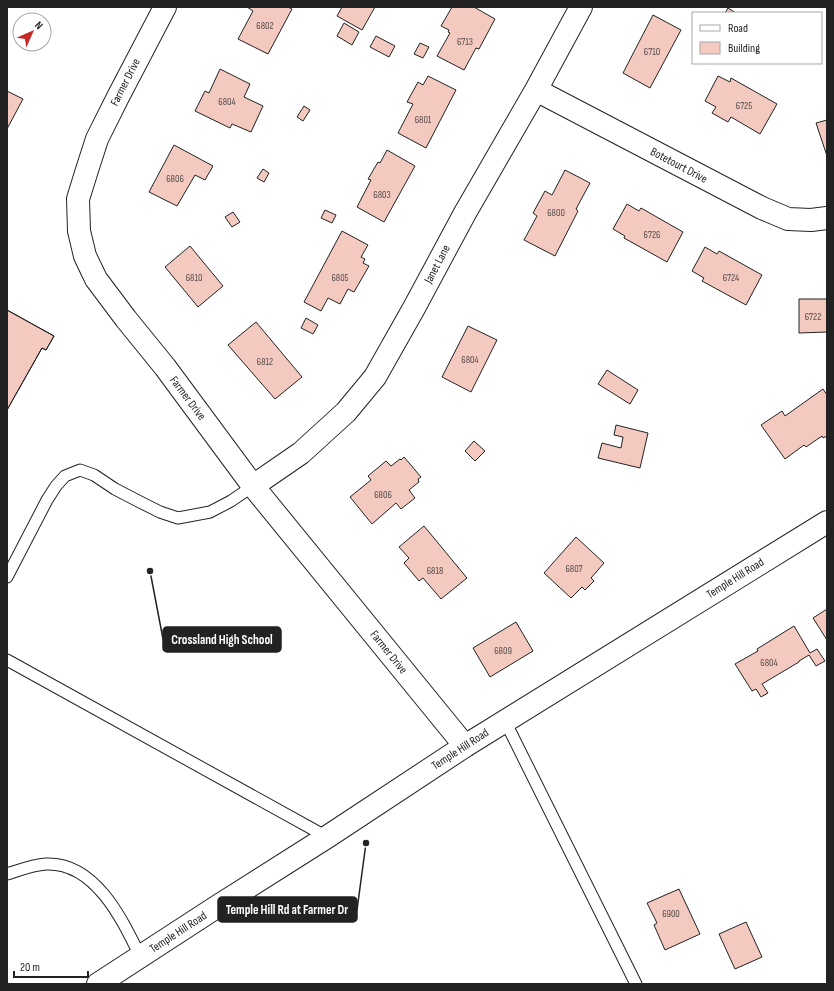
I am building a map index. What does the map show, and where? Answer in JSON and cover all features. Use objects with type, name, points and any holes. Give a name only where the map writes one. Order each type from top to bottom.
[{"type":"street","name":"Farmer Drive","points":[[165,7],[97,139],[87,170],[78,200],[79,231],[85,256],[96,279],[165,367],[253,486],[465,746]]},
{"type":"street","name":"Janet Lane","points":[[253,486],[301,453],[346,412],[375,377],[464,213],[536,90],[581,7]]},
{"type":"street","name":"Botetourt Drive","points":[[536,90],[762,208],[788,219],[811,220],[827,218]]},
{"type":"street","name":"Temple Hill Road","points":[[98,984],[327,837],[465,746],[827,522]]},
{"type":"lane","points":[[7,577],[47,500],[56,486],[65,476],[80,470],[94,475],[115,489],[160,512],[178,518],[210,512],[231,501],[253,486]]},
{"type":"lane","points":[[7,660],[327,837]]},
{"type":"lane","points":[[505,721],[636,984]]},
{"type":"lane","points":[[7,874],[29,866],[46,864],[60,865],[74,870],[95,885],[116,911],[126,926],[140,956]]},
{"type":"building","points":[[247,7],[288,7],[292,9],[268,54],[238,39],[253,11]]},
{"type":"building","points":[[342,7],[375,7],[362,30],[337,16]]},
{"type":"building","points":[[452,7],[474,7],[495,19],[479,49],[476,48],[464,70],[437,56],[450,33],[448,32],[449,30],[441,26]]},
{"type":"building","points":[[728,8],[734,12],[726,12]]},
{"type":"building","points":[[653,15],[681,30],[650,88],[623,73]]},
{"type":"building","points":[[344,23],[359,32],[352,45],[337,36]]},
{"type":"building","points":[[376,36],[395,46],[389,57],[370,47]]},
{"type":"building","points":[[420,43],[429,47],[423,58],[414,54]]},
{"type":"building","points":[[220,69],[250,84],[244,97],[263,106],[251,132],[232,124],[230,128],[195,111],[205,91],[209,93]]},
{"type":"building","points":[[428,76],[456,90],[426,148],[398,133],[413,104],[407,102],[418,82],[423,85]]},
{"type":"building","points":[[718,76],[730,82],[731,78],[777,104],[760,134],[731,117],[728,122],[712,113],[716,107],[705,101]]},
{"type":"building","points":[[7,91],[23,99],[7,129]]},
{"type":"building","points":[[304,106],[310,110],[303,121],[297,117]]},
{"type":"building","points":[[827,120],[827,156],[816,123]]},
{"type":"building","points":[[174,145],[213,166],[205,180],[195,175],[177,206],[149,192]]},
{"type":"building","points":[[387,150],[415,166],[384,222],[357,207],[371,180],[368,179],[378,162],[380,163]]},
{"type":"building","points":[[263,169],[269,173],[264,182],[257,178]]},
{"type":"building","points":[[565,170],[590,183],[576,209],[578,211],[555,256],[524,240],[537,216],[533,213],[545,191],[552,195]]},
{"type":"building","points":[[627,204],[639,211],[641,208],[683,232],[667,262],[624,238],[625,236],[613,229]]},
{"type":"building","points":[[325,210],[336,215],[332,223],[321,218]]},
{"type":"building","points":[[233,212],[240,222],[232,227],[225,217]]},
{"type":"building","points":[[342,231],[368,245],[361,257],[365,259],[363,263],[369,266],[354,292],[348,289],[340,304],[328,298],[321,311],[304,302]]},
{"type":"building","points":[[190,246],[223,286],[198,307],[165,267]]},
{"type":"building","points":[[705,247],[717,254],[719,251],[762,275],[746,305],[702,281],[704,278],[692,271]]},
{"type":"building","points":[[799,299],[827,299],[827,332],[799,333]]},
{"type":"building","points":[[7,310],[54,336],[46,350],[42,348],[7,410]]},
{"type":"building","points":[[7,310],[54,336],[46,350],[42,348],[7,410]]},
{"type":"building","points":[[306,318],[318,325],[313,334],[301,328]]},
{"type":"building","points":[[256,322],[302,377],[275,399],[228,345]]},
{"type":"building","points":[[468,326],[497,340],[471,392],[442,377]]},
{"type":"building","points":[[607,370],[638,390],[630,404],[598,384]]},
{"type":"building","points":[[823,389],[827,395],[827,436],[823,438],[822,436],[806,447],[804,445],[785,459],[761,425],[782,411],[785,416]]},
{"type":"building","points":[[616,425],[648,433],[640,468],[598,458],[602,443],[621,448],[623,437],[614,435]]},
{"type":"building","points":[[474,441],[485,451],[475,461],[465,451]]},
{"type":"building","points":[[404,457],[421,477],[418,479],[419,482],[409,490],[415,498],[401,509],[396,503],[372,524],[350,497],[371,480],[368,476],[386,461],[391,466]]},
{"type":"building","points":[[424,526],[467,578],[441,599],[423,578],[419,581],[404,563],[409,558],[399,547]]},
{"type":"building","points":[[576,537],[604,563],[591,578],[594,581],[585,590],[582,587],[571,598],[544,573]]},
{"type":"building","points":[[827,609],[827,640],[813,618]]},
{"type":"building","points":[[516,622],[533,651],[490,677],[473,648]]},
{"type":"building","points":[[794,626],[810,653],[817,649],[825,661],[816,666],[809,655],[762,684],[768,693],[761,697],[756,689],[752,691],[735,664],[758,651],[757,649]]},
{"type":"building","points":[[679,889],[700,934],[665,950],[654,925],[657,923],[647,903]]},
{"type":"building","points":[[746,922],[762,957],[735,969],[719,934]]},
{"type":"place","name":"Crossland High School","points":[[150,571]]},
{"type":"place","name":"Temple Hill Rd at Farmer Dr","points":[[366,843]]}]
